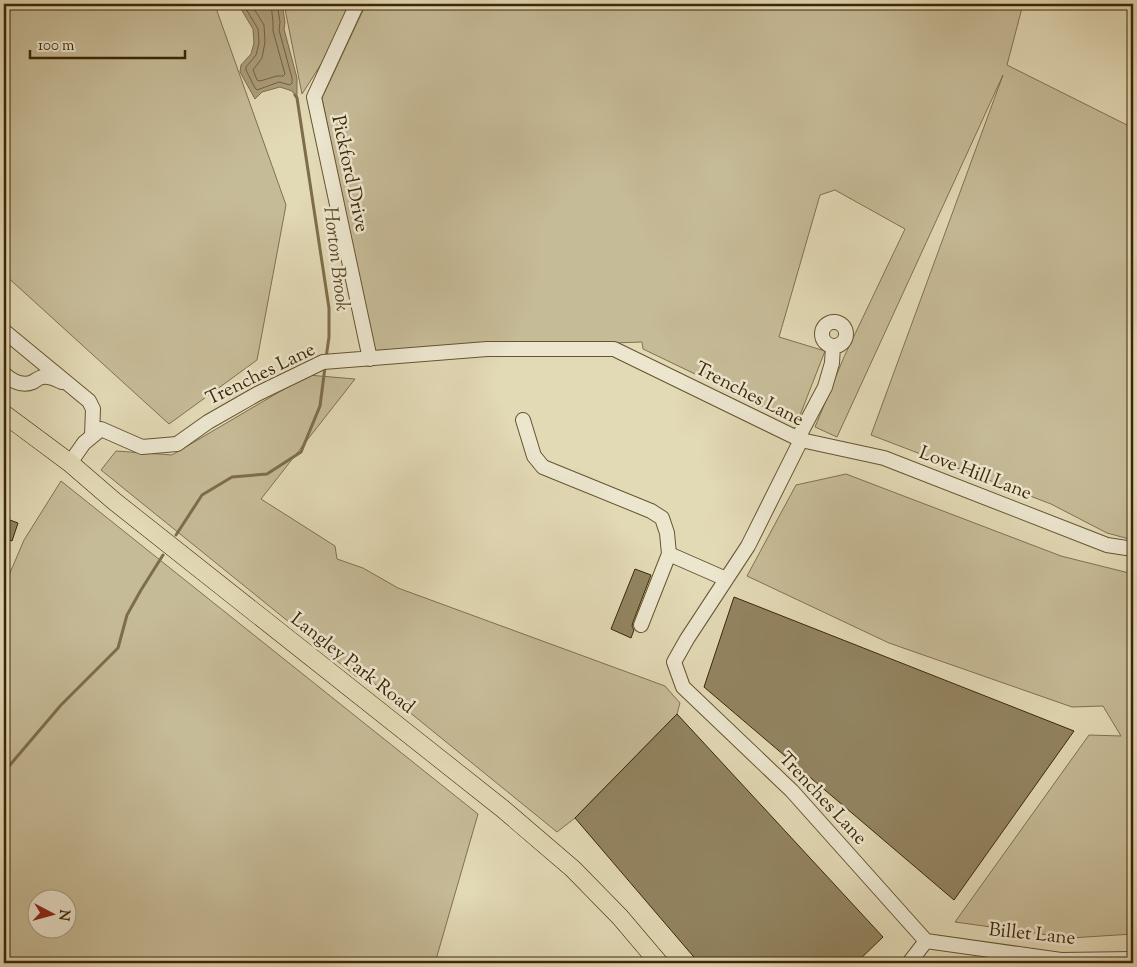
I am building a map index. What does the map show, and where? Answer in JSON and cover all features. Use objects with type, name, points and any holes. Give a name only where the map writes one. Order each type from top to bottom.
[{"type":"main road","name":"Langley Park Road","points":[[4,414],[70,463],[114,502],[502,809],[573,869],[620,917],[659,963]]},
{"type":"street","name":"Pickford Drive","points":[[357,4],[314,97],[370,359]]},
{"type":"street","points":[[4,331],[89,401],[93,409],[92,436],[84,442],[70,463]]},
{"type":"street","points":[[799,439],[826,386],[832,363],[833,346]]},
{"type":"street","name":"Trenches Lane","points":[[92,436],[101,429],[142,448],[177,444],[208,422],[256,394],[326,362],[487,349],[614,349],[799,439],[748,546],[674,662],[683,687],[792,791],[926,942]]},
{"type":"street","points":[[4,374],[21,384],[26,384],[43,377],[70,384]]},
{"type":"street","points":[[523,420],[534,456],[543,467],[651,511],[662,518],[667,533],[670,554],[641,625]]},
{"type":"street","name":"Love Hill Lane","points":[[799,439],[884,458],[1107,546],[1133,549]]},
{"type":"street","points":[[670,554],[726,579]]},
{"type":"street","points":[[909,963],[926,942]]},
{"type":"street","name":"Billet Lane","points":[[926,942],[1061,960],[1103,961],[1133,959]]},
{"type":"shaded area","points":[[4,4],[218,4],[217,11],[286,205],[257,360],[169,424],[4,274]]},
{"type":"shaded area","points":[[284,4],[354,4],[330,50],[302,94]]},
{"type":"shaded area","points":[[366,4],[1023,4],[1007,65],[1133,128],[1133,540],[1107,533],[1051,504],[871,435],[1003,75],[837,437],[815,427],[844,357],[905,229],[835,190],[820,195],[779,337],[825,351],[797,423],[643,349],[642,342],[373,351],[322,98]]},
{"type":"shaded area","points":[[308,375],[355,379],[261,499],[335,546],[337,559],[363,568],[398,588],[665,686],[680,703],[677,714],[575,818],[557,832],[360,672],[357,677],[101,470],[116,451],[172,455]]},
{"type":"shaded area","points":[[846,474],[1061,556],[1133,574],[1133,934],[1070,938],[955,922],[1089,735],[1121,736],[1103,706],[1072,707],[889,643],[747,576],[796,485]]},
{"type":"shaded area","points":[[61,481],[478,814],[435,963],[4,963],[4,587],[24,540]]},
{"type":"water","points":[[238,4],[282,4],[285,22],[284,29],[297,78],[297,98],[292,91],[280,87],[262,92],[255,99],[240,72],[241,65],[251,54],[254,43],[253,29]]},
{"type":"building","points":[[10,520],[18,523],[12,541],[4,538]]},
{"type":"building","points":[[635,569],[651,575],[633,622],[634,630],[631,638],[611,629]]},
{"type":"building","points":[[734,597],[1074,731],[954,900],[704,687]]},
{"type":"building","points":[[677,714],[883,937],[856,963],[699,963],[575,818]]},
{"type":"waterway","name":"Horton Brook","points":[[295,95],[297,98],[329,308],[329,337],[326,358]]},
{"type":"waterway","name":"Horton Brook","points":[[176,535],[202,495],[232,477],[267,474],[301,452],[320,406],[325,367]]},
{"type":"waterway","name":"Horton Brook","points":[[4,772],[61,705],[118,648],[127,615],[163,555]]}]
